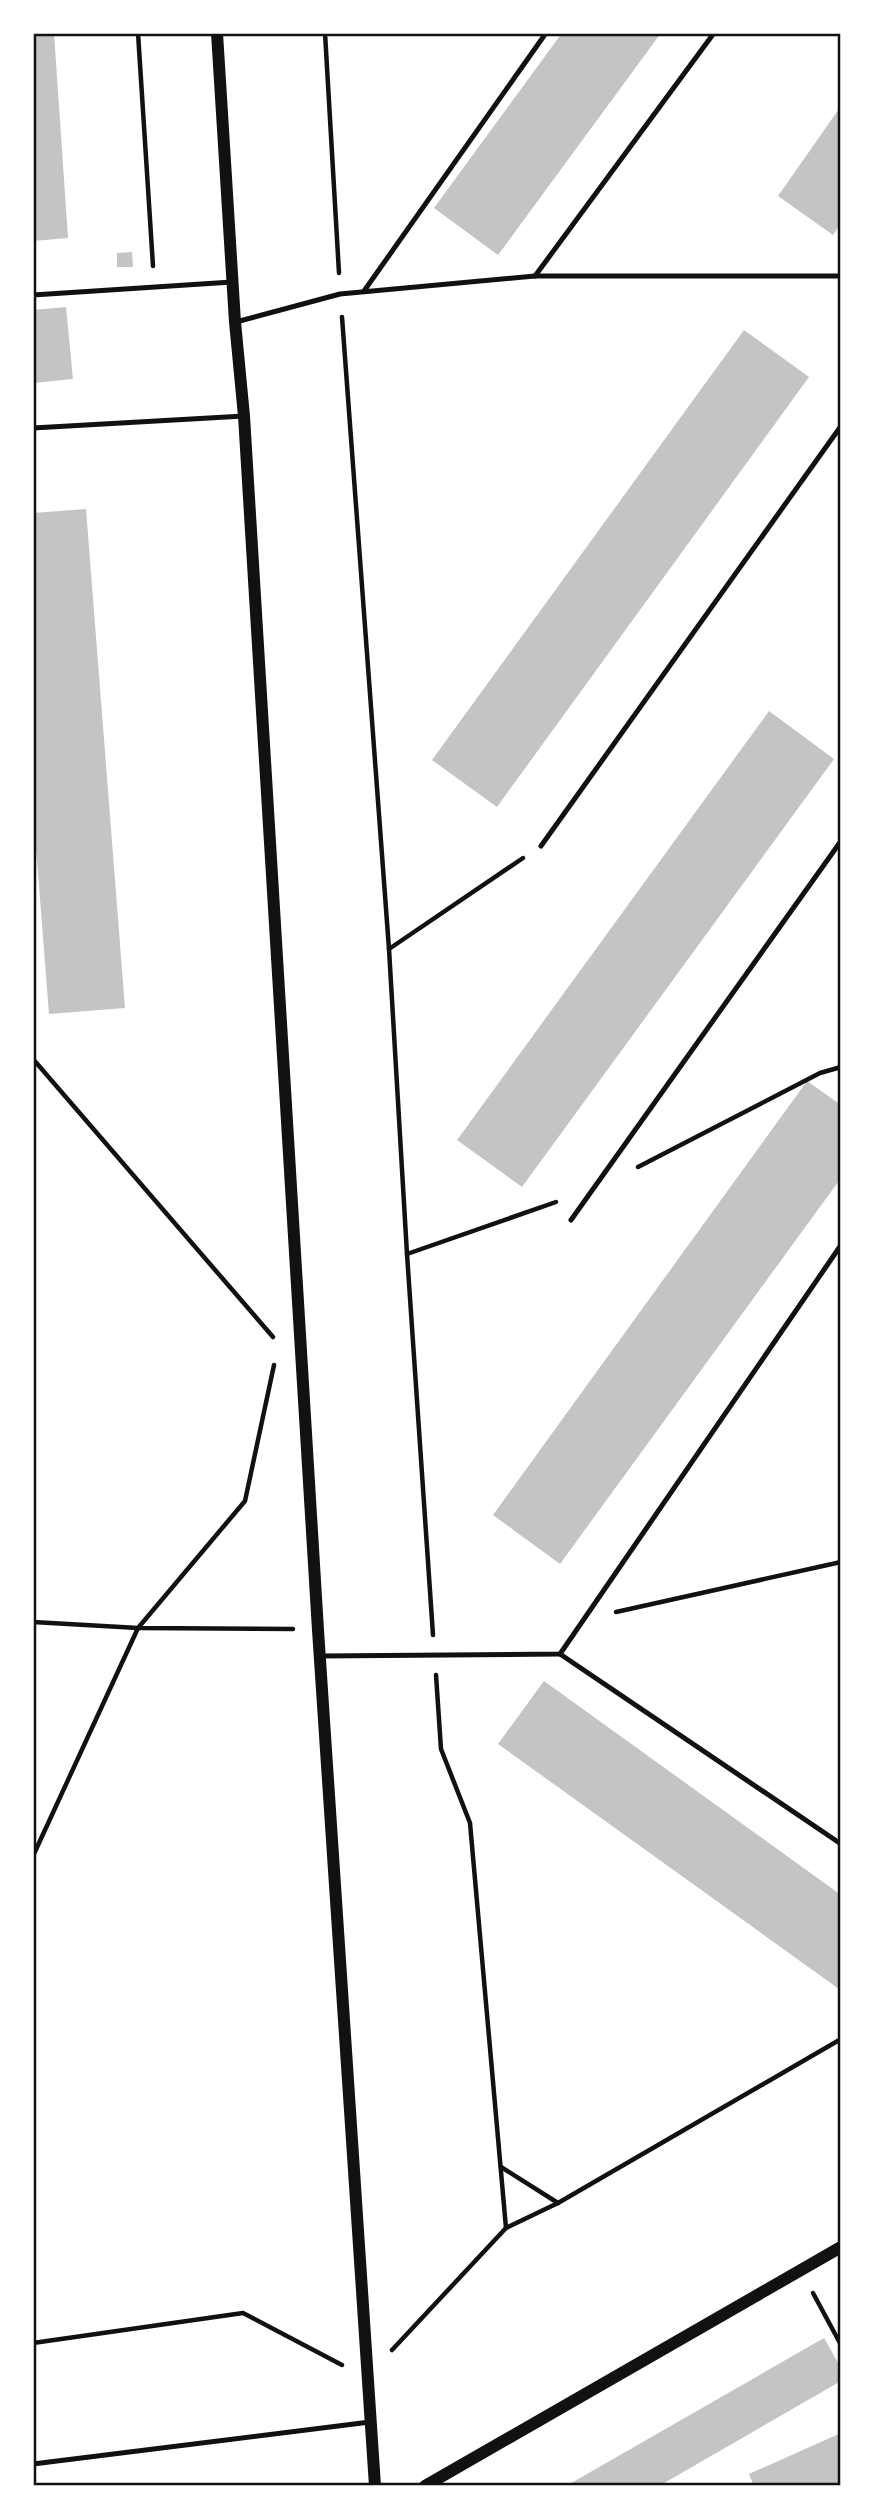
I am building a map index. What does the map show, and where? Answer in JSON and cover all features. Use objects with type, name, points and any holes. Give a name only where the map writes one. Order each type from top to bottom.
[{"type":"street","points":[[217,33],[232,282],[244,416],[318,1630],[375,2486]]},
{"type":"street","points":[[425,2486],[841,2247]]},
{"type":"lane","points":[[364,292],[546,33]]},
{"type":"lane","points":[[535,276],[714,33]]},
{"type":"lane","points":[[235,322],[340,294],[535,276],[841,276]]},
{"type":"lane","points":[[33,295],[232,282]]},
{"type":"lane","points":[[33,428],[244,416]]},
{"type":"lane","points":[[541,846],[841,426]]},
{"type":"lane","points":[[570,1220],[841,841]]},
{"type":"lane","points":[[561,1654],[841,1245]]},
{"type":"lane","points":[[320,1656],[561,1654],[841,1844]]},
{"type":"lane","points":[[33,2464],[370,2421]]},
{"type":"path","points":[[138,33],[154,288]]},
{"type":"path","points":[[326,33],[340,294],[389,949],[441,1749],[470,1823],[506,2228]]},
{"type":"path","points":[[389,949],[541,846]]},
{"type":"path","points":[[33,1059],[278,1344]]},
{"type":"path","points":[[33,1856],[138,1628],[245,1501],[275,1357]]},
{"type":"path","points":[[584,1619],[841,1562]]},
{"type":"path","points":[[33,1622],[138,1628],[318,1630]]},
{"type":"path","points":[[33,2343],[243,2313],[366,2378],[506,2228],[558,2203],[841,2039]]},
{"type":"path","points":[[500,2166],[558,2203]]},
{"type":"path","points":[[801,2270],[841,2345]]},
{"type":"building","points":[[33,33],[54,33],[68,238],[33,241]]},
{"type":"building","points":[[562,33],[661,33],[498,255],[434,208]]},
{"type":"building","points":[[841,106],[841,223],[833,235],[778,196]]},
{"type":"building","points":[[132,252],[133,267],[117,267],[117,253]]},
{"type":"building","points":[[66,307],[73,379],[33,383],[33,310]]},
{"type":"building","points":[[744,330],[809,377],[497,807],[432,760]]},
{"type":"building","points":[[86,509],[125,1008],[49,1014],[33,810],[33,513]]},
{"type":"building","points":[[769,711],[834,759],[522,1187],[457,1140]]},
{"type":"building","points":[[807,1081],[841,1105],[841,1178],[560,1564],[493,1515]]},
{"type":"building","points":[[544,1681],[841,1895],[839,1989],[498,1744]]},
{"type":"building","points":[[824,2338],[841,2368],[841,2381],[659,2486],[566,2486]]},
{"type":"building","points":[[841,2433],[841,2484],[754,2486],[749,2474]]}]
